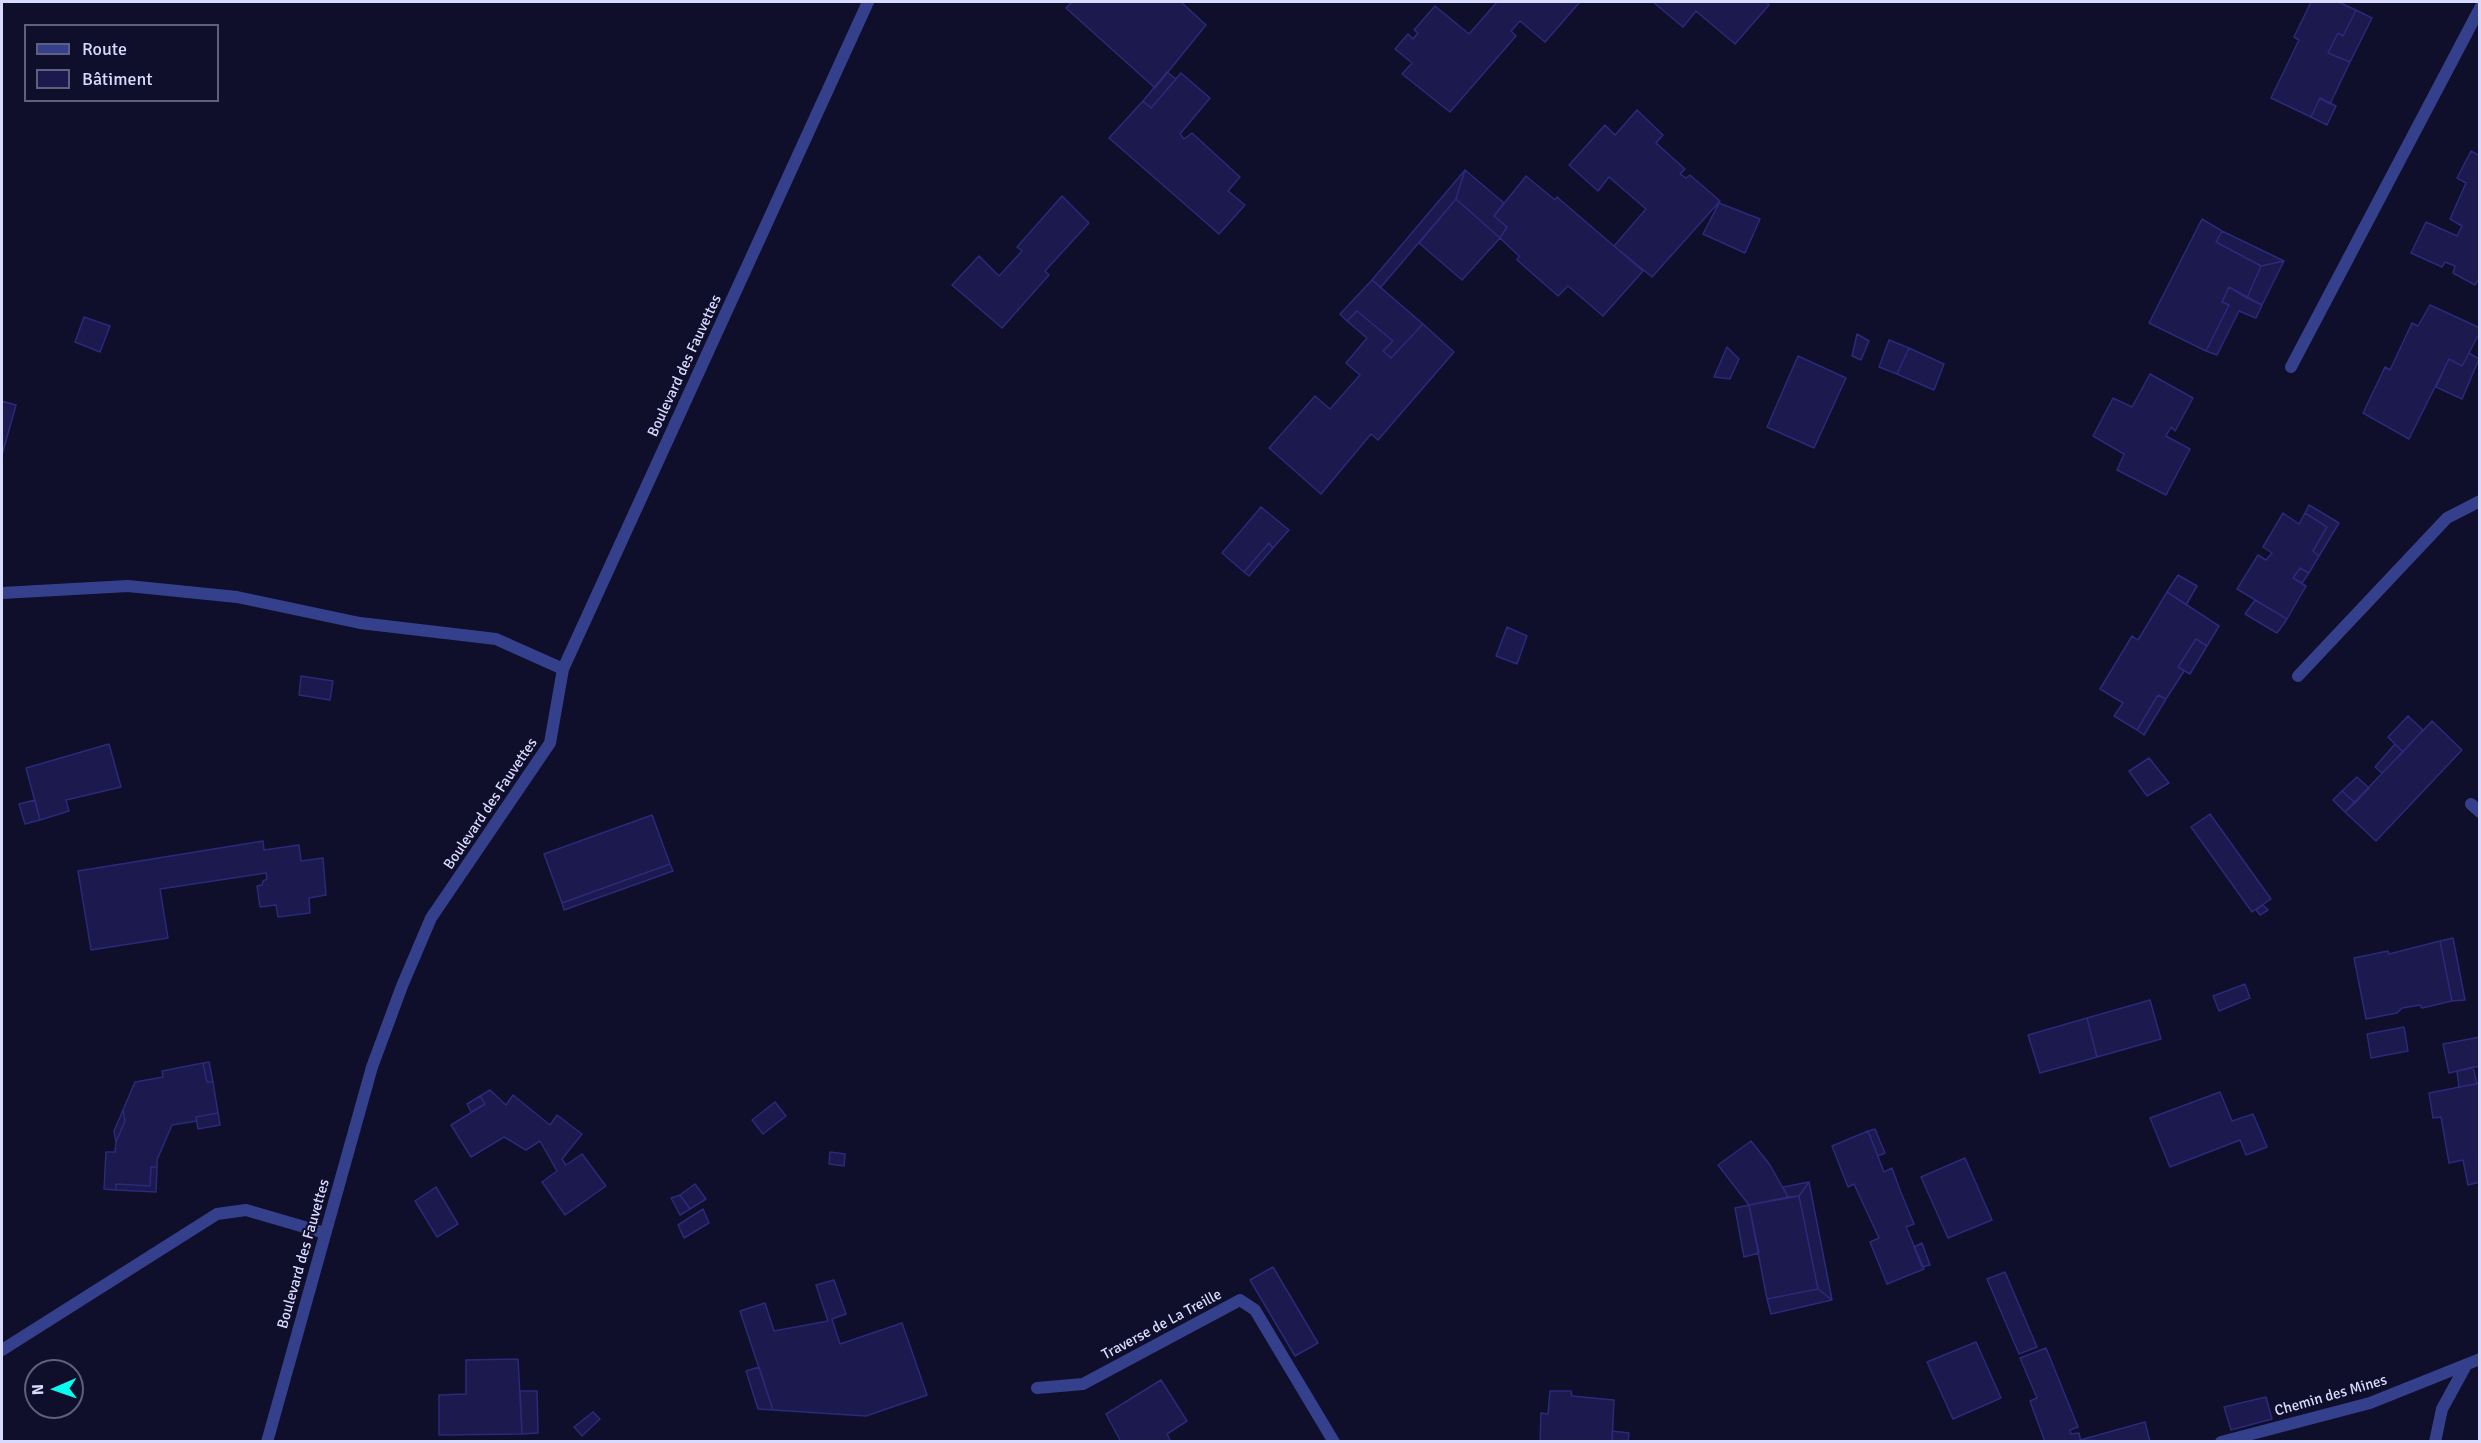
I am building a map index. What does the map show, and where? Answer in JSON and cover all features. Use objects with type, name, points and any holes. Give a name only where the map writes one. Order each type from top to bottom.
[{"type":"street","name":"Boulevard des Fauvettes","points":[[267,1442],[372,1067],[402,986],[431,918],[550,743],[563,669],[868,2]]},
{"type":"street","points":[[2291,368],[2480,8]]},
{"type":"street","points":[[2298,676],[2447,518],[2480,501]]},
{"type":"street","points":[[2,593],[128,586],[237,597],[360,623],[496,639],[563,669]]},
{"type":"street","points":[[2,1350],[217,1214],[246,1210],[325,1233]]},
{"type":"street","name":"Traverse de La Treille","points":[[1036,1388],[1083,1384],[1240,1300],[1254,1310],[1334,1442]]},
{"type":"street","name":"Chemin des Mines","points":[[2221,1442],[2370,1403],[2465,1367],[2480,1359]]},
{"type":"street","points":[[2435,1442],[2442,1409],[2465,1367]]},
{"type":"building","points":[[1072,2],[1181,2],[1206,25],[1155,88],[1066,8]]},
{"type":"building","points":[[1497,2],[1580,2],[1545,42],[1520,21],[1511,31],[1516,36],[1450,112],[1402,74],[1412,63],[1395,49],[1408,34],[1413,39],[1418,33],[1414,30],[1435,6],[1469,34]]},
{"type":"building","points":[[1653,2],[1766,2],[1769,5],[1735,44],[1696,11],[1683,27]]},
{"type":"building","points":[[2311,2],[2338,2],[2356,10],[2343,36],[2338,33],[2328,53],[2350,62],[2330,104],[2320,98],[2311,117],[2271,98],[2299,40],[2294,37]]},
{"type":"building","points":[[2356,10],[2372,18],[2350,62],[2328,53],[2338,33],[2343,36]]},
{"type":"building","points":[[1167,72],[1176,79],[1151,108],[1143,101]]},
{"type":"building","points":[[1181,73],[1210,98],[1180,134],[1184,139],[1192,133],[1240,177],[1228,191],[1245,205],[1219,234],[1109,138],[1143,101],[1151,108]]},
{"type":"building","points":[[2320,98],[2336,106],[2327,125],[2311,117]]},
{"type":"building","points":[[1637,110],[1663,135],[1656,143],[1685,169],[1680,174],[1686,178],[1690,175],[1720,201],[1652,277],[1614,246],[1646,209],[1609,177],[1598,191],[1569,165],[1605,125],[1615,135]]},
{"type":"building","points":[[2471,151],[2480,156],[2480,277],[2475,285],[2453,273],[2455,266],[2445,262],[2442,267],[2411,253],[2426,222],[2457,236],[2462,226],[2450,219],[2466,183],[2457,178]]},
{"type":"building","points":[[1465,170],[1456,199],[1381,287],[1372,280]]},
{"type":"building","points":[[1465,170],[1504,203],[1494,216],[1507,227],[1500,238],[1456,199]]},
{"type":"building","points":[[1526,176],[1555,200],[1557,197],[1643,271],[1603,316],[1568,286],[1558,296],[1517,260],[1519,256],[1500,238],[1507,227],[1494,216]]},
{"type":"building","points":[[1062,196],[1089,223],[1045,271],[1049,275],[1002,328],[952,285],[979,256],[999,276],[1022,251],[1017,247]]},
{"type":"building","points":[[1456,199],[1500,238],[1462,280],[1419,243]]},
{"type":"building","points":[[1719,203],[1760,219],[1745,253],[1703,234]]},
{"type":"building","points":[[2202,219],[2222,231],[2216,242],[2261,266],[2247,298],[2229,287],[2222,302],[2229,305],[2206,351],[2149,323]]},
{"type":"building","points":[[2222,231],[2284,261],[2261,266],[2216,242]]},
{"type":"building","points":[[2284,261],[2262,305],[2247,298],[2261,266]]},
{"type":"building","points":[[1372,280],[1423,324],[1391,358],[1383,351],[1393,341],[1357,311],[1347,321],[1340,314]]},
{"type":"building","points":[[2229,287],[2262,305],[2256,318],[2239,311],[2217,355],[2206,351],[2229,305],[2222,302]]},
{"type":"building","points":[[2430,305],[2480,328],[2480,332],[2462,366],[2449,359],[2409,439],[2363,413],[2385,367],[2390,370],[2412,323],[2418,326]]},
{"type":"building","points":[[1357,311],[1393,341],[1383,351],[1391,358],[1423,324],[1454,352],[1378,440],[1371,434],[1321,494],[1269,448],[1315,396],[1330,409],[1360,375],[1346,363],[1367,338],[1347,321]]},
{"type":"building","points":[[84,317],[110,326],[100,352],[75,342]]},
{"type":"building","points":[[1857,334],[1869,341],[1861,360],[1852,356]]},
{"type":"building","points":[[1889,340],[1909,348],[1897,374],[1879,367]]},
{"type":"building","points":[[1727,347],[1739,359],[1730,379],[1714,377]]},
{"type":"building","points":[[1909,348],[1944,364],[1934,390],[1897,374]]},
{"type":"building","points":[[2469,353],[2479,359],[2462,399],[2436,387],[2449,359],[2462,366]]},
{"type":"building","points":[[1798,356],[1846,378],[1814,448],[1767,427]]},
{"type":"building","points":[[2150,374],[2193,398],[2175,431],[2171,427],[2166,436],[2190,449],[2166,495],[2117,470],[2124,454],[2093,436],[2113,398],[2132,407]]},
{"type":"building","points":[[2,401],[16,405],[2,455]]},
{"type":"building","points":[[2309,505],[2339,523],[2319,556],[2313,551],[2327,527],[2305,513]]},
{"type":"building","points":[[1261,507],[1289,530],[1273,548],[1269,543],[1244,572],[1222,553]]},
{"type":"building","points":[[2283,513],[2299,524],[2305,513],[2327,527],[2313,551],[2319,556],[2309,573],[2300,568],[2293,578],[2306,586],[2287,619],[2237,589],[2258,555],[2266,560],[2272,553],[2263,547]]},
{"type":"building","points":[[1269,543],[1273,548],[1249,576],[1244,572]]},
{"type":"building","points":[[2300,568],[2309,573],[2302,583],[2293,578]]},
{"type":"building","points":[[2178,575],[2197,586],[2186,605],[2167,592]]},
{"type":"building","points":[[2167,592],[2219,626],[2207,646],[2196,639],[2178,667],[2184,671],[2166,699],[2158,695],[2137,730],[2114,716],[2123,703],[2100,689],[2132,636],[2138,640]]},
{"type":"building","points":[[2255,600],[2287,619],[2277,633],[2245,614]]},
{"type":"building","points":[[1507,627],[1527,636],[1517,664],[1496,656]]},
{"type":"building","points":[[2196,639],[2207,646],[2190,674],[2178,667]]},
{"type":"building","points":[[301,676],[333,681],[330,700],[299,695]]},
{"type":"building","points":[[2158,695],[2166,699],[2144,735],[2137,730]]},
{"type":"building","points":[[2408,716],[2423,730],[2403,752],[2388,737]]},
{"type":"building","points":[[2432,721],[2462,750],[2376,841],[2345,812]]},
{"type":"building","points":[[109,744],[121,787],[66,800],[69,811],[40,820],[26,768]]},
{"type":"building","points":[[2395,744],[2403,752],[2382,773],[2375,767]]},
{"type":"building","points":[[2149,758],[2169,783],[2147,796],[2129,771]]},
{"type":"building","points":[[2357,777],[2369,788],[2355,803],[2342,791]]},
{"type":"building","points":[[2342,791],[2355,803],[2345,812],[2333,800]]},
{"type":"building","points":[[35,800],[40,820],[25,824],[19,804]]},
{"type":"building","points":[[2210,814],[2271,899],[2252,912],[2191,827]]},
{"type":"building","points":[[652,815],[670,864],[562,903],[544,854]]},
{"type":"building","points":[[263,841],[264,850],[299,845],[301,861],[323,858],[326,895],[309,898],[310,913],[278,917],[276,905],[260,907],[257,886],[262,885],[267,879],[266,873],[160,889],[168,938],[91,950],[78,871]]},
{"type":"building","points":[[670,864],[673,871],[564,910],[562,903]]},
{"type":"building","points":[[2263,905],[2268,910],[2260,915],[2256,910]]},
{"type":"building","points":[[2453,938],[2465,1000],[2452,1001],[2440,941]]},
{"type":"building","points":[[2440,941],[2452,1001],[2422,1008],[2420,1005],[2402,1008],[2397,1013],[2366,1019],[2354,958],[2388,951],[2389,954]]},
{"type":"building","points":[[2245,984],[2250,998],[2219,1011],[2213,996]]},
{"type":"building","points":[[2150,1000],[2161,1039],[2097,1057],[2087,1018]]},
{"type":"building","points":[[2087,1018],[2097,1057],[2040,1073],[2028,1035]]},
{"type":"building","points":[[2404,1027],[2408,1051],[2371,1058],[2367,1034]]},
{"type":"building","points":[[2480,1037],[2480,1066],[2449,1073],[2443,1044]]},
{"type":"building","points":[[209,1062],[213,1082],[207,1082],[203,1063]]},
{"type":"building","points":[[203,1063],[207,1082],[213,1082],[218,1113],[196,1117],[197,1121],[172,1125],[157,1160],[157,1167],[151,1167],[150,1186],[116,1184],[116,1190],[104,1189],[106,1152],[115,1152],[116,1142],[125,1121],[123,1110],[135,1082],[163,1077],[162,1071]]},
{"type":"building","points":[[2473,1067],[2477,1084],[2459,1087],[2457,1071]]},
{"type":"building","points":[[2480,1083],[2480,1182],[2468,1185],[2463,1160],[2449,1163],[2441,1117],[2433,1118],[2429,1093]]},
{"type":"building","points":[[490,1090],[506,1105],[513,1095],[550,1125],[557,1115],[582,1134],[562,1159],[566,1165],[582,1154],[606,1186],[565,1215],[542,1182],[557,1171],[540,1141],[526,1150],[504,1137],[471,1157],[451,1125],[485,1104],[480,1096]]},
{"type":"building","points":[[2220,1092],[2232,1121],[2253,1114],[2267,1147],[2246,1155],[2240,1140],[2170,1167],[2150,1118]]},
{"type":"building","points":[[480,1096],[485,1104],[471,1112],[467,1104]]},
{"type":"building","points":[[775,1102],[786,1116],[763,1134],[752,1120]]},
{"type":"building","points":[[123,1110],[125,1121],[116,1142],[114,1131]]},
{"type":"building","points":[[218,1113],[220,1125],[198,1129],[196,1117]]},
{"type":"building","points":[[1875,1129],[1885,1153],[1878,1156],[1868,1131]]},
{"type":"building","points":[[1868,1131],[1884,1172],[1892,1168],[1914,1224],[1906,1227],[1924,1269],[1887,1284],[1870,1242],[1879,1238],[1854,1184],[1848,1187],[1832,1146]]},
{"type":"building","points":[[1751,1141],[1770,1165],[1788,1197],[1749,1205],[1718,1165]]},
{"type":"building","points":[[830,1152],[845,1154],[844,1166],[829,1164]]},
{"type":"building","points":[[1965,1158],[1992,1220],[1948,1238],[1921,1177]]},
{"type":"building","points":[[151,1167],[157,1167],[156,1192],[116,1190],[116,1184],[150,1186]]},
{"type":"building","points":[[1809,1182],[1799,1196],[1788,1197],[1783,1187]]},
{"type":"building","points":[[1809,1182],[1832,1300],[1818,1289],[1799,1196]]},
{"type":"building","points":[[695,1184],[706,1199],[690,1209],[680,1195]]},
{"type":"building","points":[[436,1187],[458,1224],[437,1237],[415,1201]]},
{"type":"building","points":[[680,1195],[690,1209],[680,1215],[671,1198]]},
{"type":"building","points":[[1799,1196],[1818,1289],[1767,1299],[1749,1205]]},
{"type":"building","points":[[1749,1205],[1759,1253],[1744,1257],[1735,1208]]},
{"type":"building","points":[[703,1209],[709,1223],[684,1238],[678,1225]]},
{"type":"building","points":[[1922,1243],[1930,1265],[1922,1267],[1914,1247]]},
{"type":"building","points":[[1273,1267],[1318,1343],[1295,1356],[1250,1280]]},
{"type":"building","points":[[2005,1272],[2037,1347],[2019,1354],[1987,1279]]},
{"type":"building","points":[[834,1280],[846,1314],[832,1319],[840,1344],[902,1323],[927,1395],[866,1416],[773,1410],[740,1311],[765,1303],[774,1331],[828,1321],[816,1285]]},
{"type":"building","points":[[1818,1289],[1832,1300],[1771,1314],[1767,1299]]},
{"type":"building","points":[[1976,1342],[2001,1398],[1953,1419],[1927,1362]]},
{"type":"building","points":[[2046,1348],[2078,1427],[2070,1430],[2071,1434],[2079,1433],[2081,1442],[2045,1442],[2030,1401],[2037,1398],[2020,1358]]},
{"type":"building","points":[[518,1359],[522,1434],[439,1435],[439,1395],[466,1394],[466,1360]]},
{"type":"building","points":[[759,1367],[773,1410],[758,1409],[746,1371]]},
{"type":"building","points":[[1161,1380],[1187,1421],[1167,1434],[1170,1440],[1167,1442],[1121,1442],[1106,1414]]},
{"type":"building","points":[[520,1391],[537,1391],[538,1433],[522,1434]]},
{"type":"building","points":[[1550,1391],[1571,1391],[1572,1396],[1614,1400],[1612,1442],[1540,1442],[1541,1413],[1548,1414]]},
{"type":"building","points":[[2266,1397],[2272,1419],[2231,1430],[2224,1407]]},
{"type":"building","points":[[593,1412],[600,1419],[582,1436],[574,1427]]},
{"type":"building","points":[[2145,1422],[2150,1442],[2080,1440]]},
{"type":"building","points":[[1612,1431],[1629,1433],[1628,1442],[1612,1442]]}]
